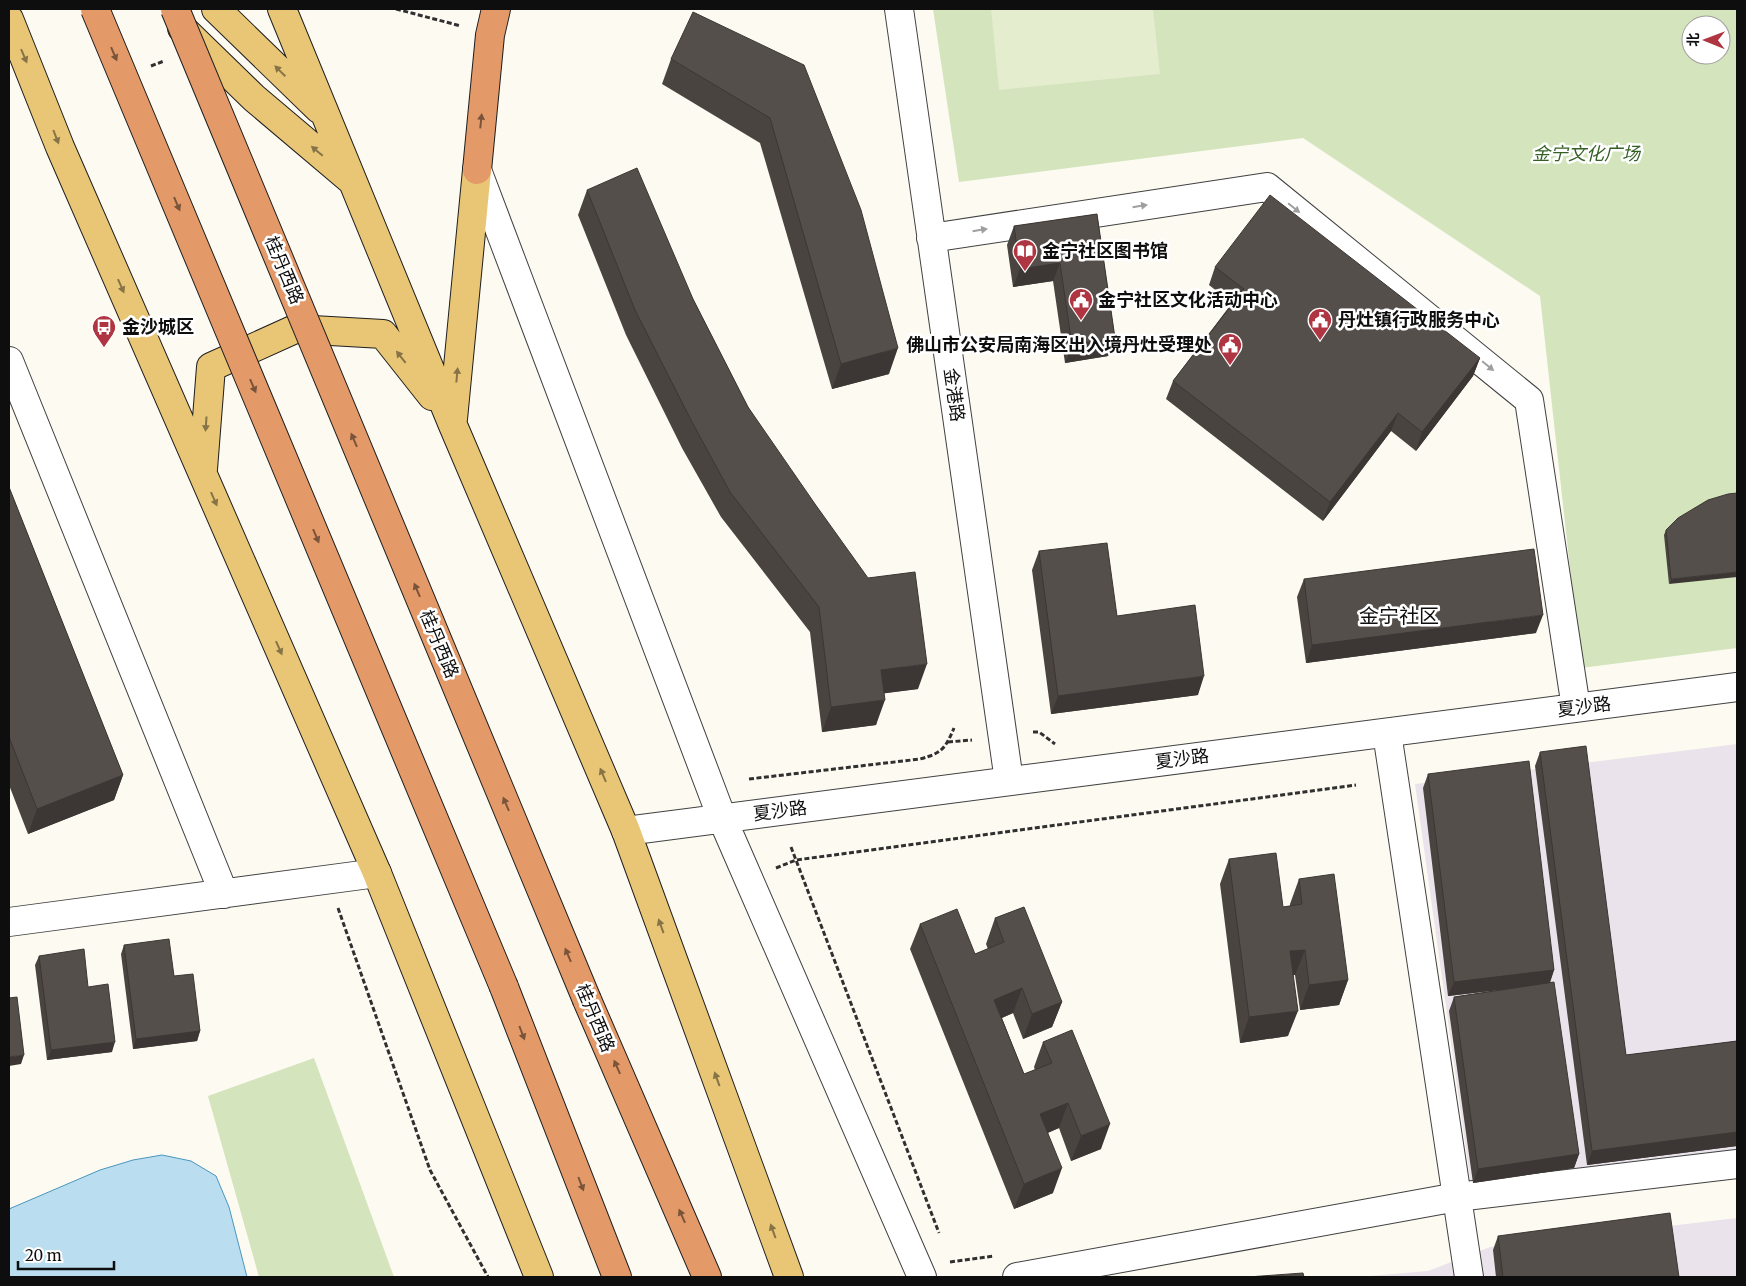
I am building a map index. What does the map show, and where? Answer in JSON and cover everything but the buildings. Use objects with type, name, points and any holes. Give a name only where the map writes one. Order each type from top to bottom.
[{"type":"highway","points":[[95,9],[504,987],[618,1277]]},
{"type":"highway","name":"桂丹西路","points":[[175,9],[587,1000],[705,1270]]},
{"type":"highway","points":[[477,170],[490,35],[496,9]]},
{"type":"main road","points":[[163,9],[254,98],[354,183]]},
{"type":"main road","points":[[216,9],[327,118]]},
{"type":"main road","points":[[282,9],[452,423],[626,830],[789,1277]]},
{"type":"main road","points":[[9,19],[60,147],[377,873],[540,1277]]},
{"type":"main road","points":[[9,73],[39,92]]},
{"type":"main road","points":[[452,423],[477,170]]},
{"type":"main road","points":[[202,473],[211,367],[295,329],[383,334],[452,423]]},
{"type":"street","name":"金港路","points":[[899,9],[1009,781]]},
{"type":"street","points":[[477,170],[722,818],[922,1277]]},
{"type":"street","points":[[931,238],[1267,187],[1530,400],[1576,708]]},
{"type":"street","points":[[9,361],[224,894]]},
{"type":"street","name":"夏沙路","points":[[626,830],[1737,687]]},
{"type":"street","points":[[1387,732],[1469,1277]]},
{"type":"street","points":[[9,922],[377,873]]},
{"type":"street","points":[[1016,1277],[1457,1197],[1737,1164]]},
{"type":"path","points":[[396,9],[469,29]]},
{"type":"path","points":[[749,779],[920,759],[937,754],[948,742],[954,728]]},
{"type":"path","points":[[948,742],[973,740]]},
{"type":"path","points":[[776,868],[796,860],[1356,785]]},
{"type":"path","points":[[791,847],[939,1235]]},
{"type":"path","points":[[336,900],[430,1170],[488,1277]]},
{"type":"path","points":[[946,1253],[954,1271]]},
{"type":"shaded area","points":[[1737,744],[1737,1149],[1471,1186],[1415,784]]},
{"type":"shaded area","points":[[1737,1218],[1737,1277],[1358,1277],[1428,1271],[1490,1247]]},
{"type":"green space","name":"金宁文化广场","points":[[933,9],[1737,9],[1737,648],[1581,668],[1540,296],[1303,138],[959,182]]},
{"type":"green space","points":[[991,9],[1153,9],[1160,74],[999,90]]},
{"type":"green space","points":[[314,1058],[394,1277],[259,1277],[208,1096]]},
{"type":"water","points":[[162,1155],[191,1161],[216,1176],[229,1207],[247,1277],[9,1277],[9,1209],[100,1170],[133,1160]]},
{"type":"place","name":"金宁社区图书馆","points":[[1025,272]]},
{"type":"place","name":"金宁社区文化活动中心","points":[[1081,321]]},
{"type":"place","name":"丹灶镇行政服务中心","points":[[1320,341]]},
{"type":"place","name":"金沙城区","points":[[104,348]]},
{"type":"place","name":"佛山市公安局南海区出入境丹灶受理处","points":[[1230,366]]},
{"type":"district","name":"金宁社区","points":[[1399,616]]}]
